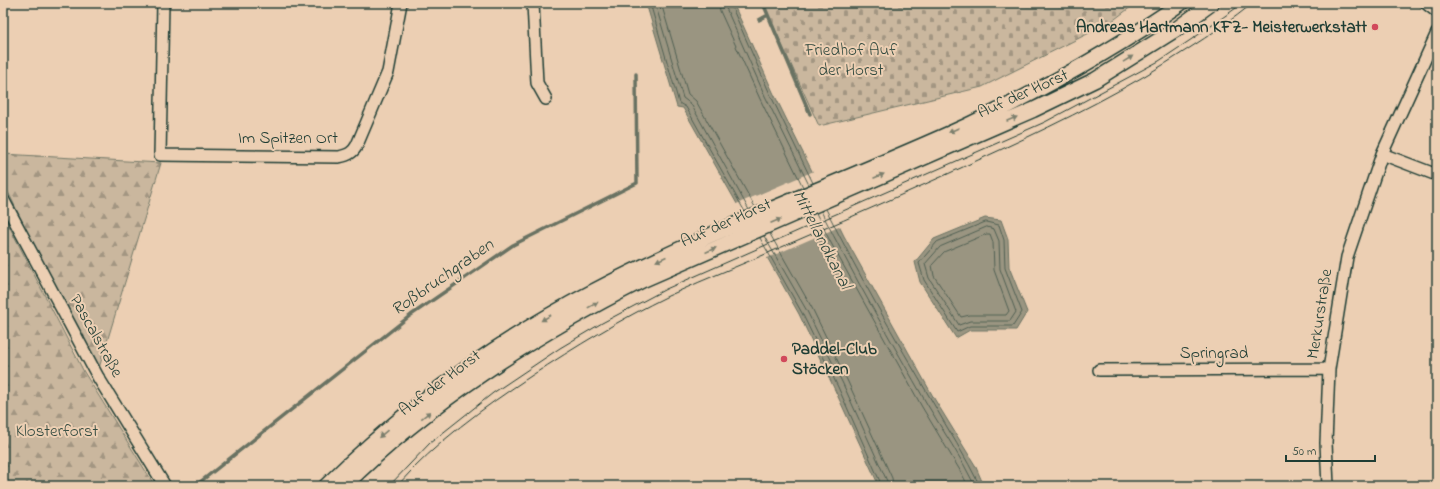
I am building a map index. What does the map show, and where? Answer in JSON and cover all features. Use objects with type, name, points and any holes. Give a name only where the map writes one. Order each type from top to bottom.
[{"type":"street","name":"Im Spitzen Ort","points":[[163,3],[160,155],[339,157],[346,156],[354,152],[388,72],[401,3]]},
{"type":"street","points":[[533,3],[537,83],[546,99]]},
{"type":"street","name":"Auf der Horst","points":[[841,187],[1028,95],[1089,61],[1158,19],[1181,3]]},
{"type":"street","name":"Auf der Horst","points":[[326,486],[392,426],[440,389],[492,351],[547,317],[640,268],[738,231],[841,187],[1033,110],[1095,80],[1176,30],[1212,3]]},
{"type":"street","points":[[1428,3],[1437,10]]},
{"type":"street","name":"Merkurstraße","points":[[1328,486],[1326,443],[1328,369],[1347,257],[1382,154],[1437,32]]},
{"type":"street","points":[[1382,154],[1437,175]]},
{"type":"street","name":"Pascalstraße","points":[[3,199],[98,377],[165,486]]},
{"type":"street","name":"Auf der Horst","points":[[344,486],[390,444],[445,399],[498,362],[597,303],[738,231]]},
{"type":"street","name":"Springrad","points":[[1099,370],[1328,369]]},
{"type":"green space","name":"Friedhof Auf der Horst","points":[[763,3],[1136,3],[1111,22],[982,87],[819,126]]},
{"type":"green space","points":[[3,154],[161,163],[96,378],[3,181]]},
{"type":"green space","name":"Klosterforst","points":[[3,214],[84,372],[155,486],[3,486]]},
{"type":"water","name":"Mittellandkanal","points":[[646,3],[733,3],[773,92],[844,236],[935,400],[975,465],[984,486],[879,486],[799,314],[683,108],[677,107]]},
{"type":"water","points":[[985,218],[1001,220],[1008,239],[1009,267],[1027,312],[1016,330],[970,330],[956,338],[920,282],[915,262],[934,239]]},
{"type":"pier","points":[[814,171],[841,226],[765,259],[734,205]]},
{"type":"waterway","points":[[759,20],[768,15],[763,3]]},
{"type":"waterway","points":[[768,15],[810,114]]},
{"type":"waterway","name":"Roßbruchgraben","points":[[195,486],[411,315],[513,245],[637,183],[636,74]]},
{"type":"tram line","points":[[389,486],[430,443],[493,393],[560,348],[602,323],[666,289],[1045,122],[1159,61],[1243,3]]},
{"type":"tram line","points":[[397,486],[444,440],[478,413],[548,365],[616,324],[668,296],[922,186],[1072,115],[1120,90],[1166,63],[1213,33],[1253,3]]},
{"type":"place","name":"Andreas Hartmann KFZ- Meisterwerkstatt","points":[[1375,27]]},
{"type":"place","name":"Paddel-Club Stöcken","points":[[784,359]]}]
